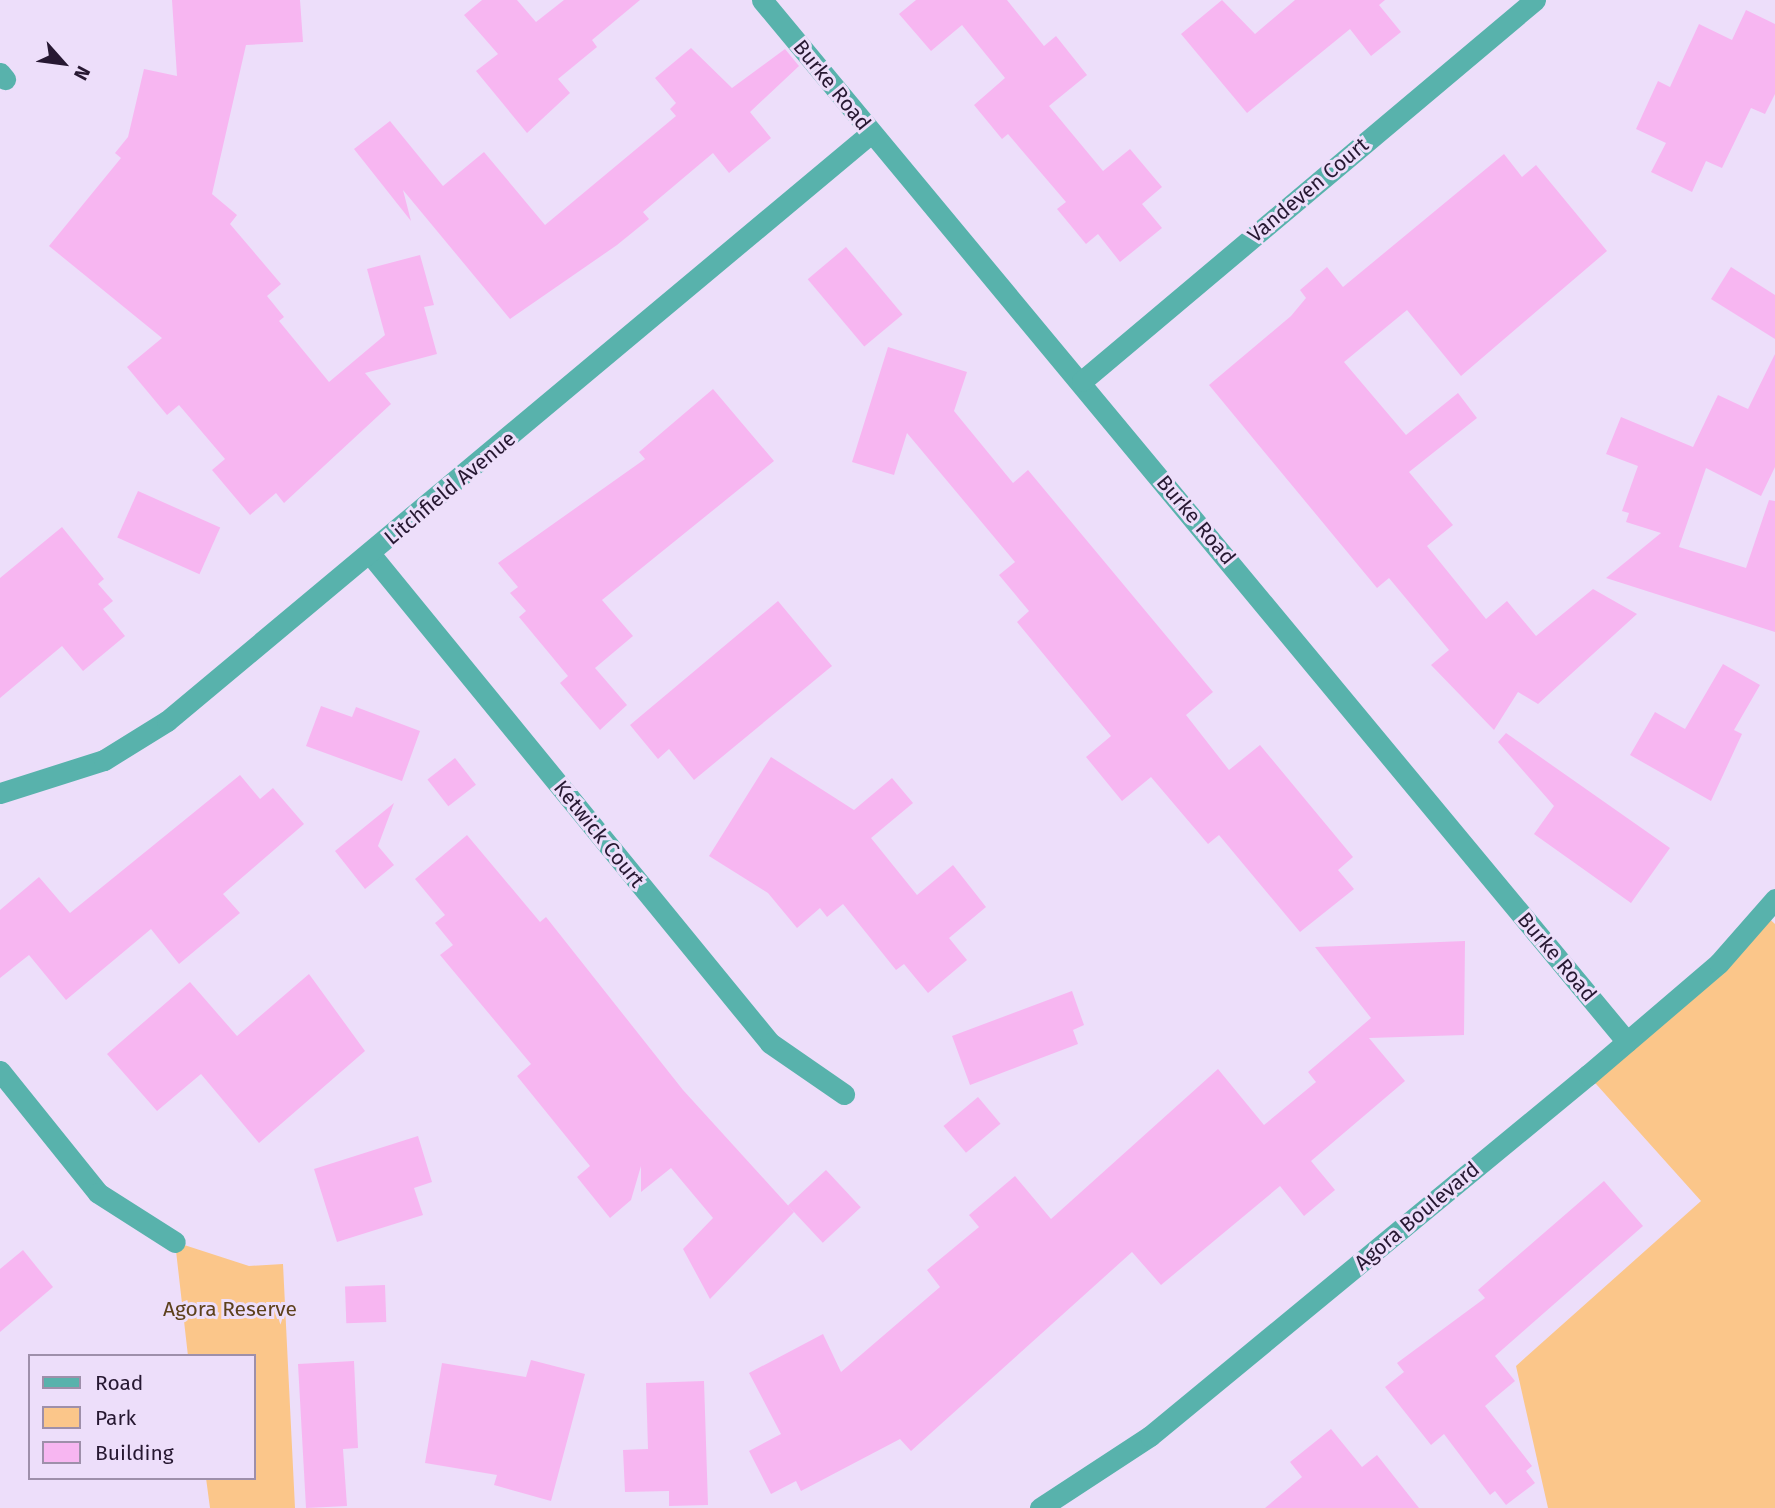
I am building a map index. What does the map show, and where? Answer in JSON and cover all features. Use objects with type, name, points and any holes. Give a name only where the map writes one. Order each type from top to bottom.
[{"type":"street","name":"Burke Road","points":[[762,0],[1082,381],[1628,1042]]},
{"type":"street","name":"Vandeven Court","points":[[1082,381],[1535,0]]},
{"type":"street","name":"Litchfield Avenue","points":[[0,793],[60,779],[136,743],[371,555],[871,133]]},
{"type":"street","name":"Ketwick Court","points":[[371,555],[769,1043],[844,1094]]},
{"type":"street","name":"Agora Boulevard","points":[[1040,1508],[1150,1436],[1628,1042],[1719,963],[1775,899]]},
{"type":"street","points":[[0,1071],[98,1193],[175,1242]]},
{"type":"green space","points":[[1764,914],[1775,924],[1775,1508],[1548,1508],[1516,1366],[1701,1201],[1588,1075]]},
{"type":"green space","name":"Agora Reserve","points":[[175,1242],[249,1266],[283,1264],[295,1508],[210,1508],[206,1480],[256,1480],[256,1354],[188,1354]]},
{"type":"building","points":[[172,0],[300,0],[303,42],[246,45],[212,194],[237,215],[230,224],[281,284],[267,296],[284,317],[279,321],[329,382],[385,335],[367,269],[420,255],[434,305],[424,307],[437,354],[365,373],[391,404],[284,503],[276,493],[250,515],[212,470],[225,459],[179,405],[167,415],[127,367],[162,338],[49,246],[121,158],[115,153],[128,137],[144,69],[177,76]]},
{"type":"building","points":[[482,0],[517,0],[536,22],[564,0],[640,0],[592,40],[597,47],[558,79],[570,93],[527,133],[476,71],[498,54],[464,15]]},
{"type":"building","points":[[916,0],[1007,0],[1044,46],[1056,36],[1087,75],[1049,106],[1103,171],[1130,149],[1162,187],[1142,204],[1162,228],[1120,262],[1098,234],[1086,244],[1057,209],[1066,202],[1008,134],[1002,139],[974,105],[1005,78],[962,25],[931,51],[899,14]]},
{"type":"building","points":[[1222,0],[1255,34],[1295,0],[1385,0],[1379,5],[1401,32],[1371,56],[1350,29],[1247,113],[1181,34]]},
{"type":"building","points":[[1746,10],[1775,24],[1775,94],[1765,114],[1751,108],[1722,168],[1706,161],[1692,192],[1651,172],[1666,143],[1636,129],[1658,81],[1670,87],[1699,24],[1732,40]]},
{"type":"building","points":[[691,48],[732,88],[785,49],[799,66],[750,112],[771,138],[729,173],[713,153],[643,212],[649,219],[617,245],[510,319],[403,190],[411,221],[354,149],[390,121],[443,186],[484,152],[545,225],[676,116],[670,109],[676,103],[655,78]]},
{"type":"building","points":[[1504,154],[1522,177],[1536,165],[1607,251],[1461,376],[1407,310],[1344,362],[1406,435],[1458,393],[1477,418],[1409,472],[1453,525],[1427,546],[1486,619],[1507,601],[1536,636],[1593,589],[1637,614],[1538,704],[1518,692],[1494,730],[1431,665],[1449,650],[1389,578],[1377,588],[1209,385],[1291,316],[1306,298],[1300,290],[1327,267],[1343,287]]},
{"type":"building","points":[[846,247],[903,314],[864,347],[808,279]]},
{"type":"building","points":[[1731,267],[1775,295],[1775,339],[1711,299]]},
{"type":"building","points":[[888,347],[967,372],[954,411],[1013,483],[1028,470],[1213,692],[1186,715],[1229,770],[1260,745],[1353,857],[1338,870],[1354,889],[1300,932],[1219,835],[1208,844],[1151,777],[1122,801],[1086,757],[1111,736],[1017,622],[1029,611],[999,575],[1015,562],[907,433],[894,475],[852,462]]},
{"type":"building","points":[[1775,354],[1775,467],[1761,496],[1706,468],[1679,547],[1746,568],[1769,500],[1775,501],[1775,632],[1606,578],[1661,533],[1626,522],[1629,513],[1622,511],[1638,466],[1606,454],[1621,417],[1693,447],[1718,395],[1748,409]]},
{"type":"building","points":[[713,389],[774,461],[602,600],[633,636],[595,668],[627,705],[600,730],[560,683],[568,676],[519,617],[526,611],[510,593],[518,587],[498,563],[645,459],[639,452]]},
{"type":"building","points":[[138,491],[220,528],[199,574],[117,538]]},
{"type":"building","points":[[62,527],[104,579],[98,584],[113,601],[103,609],[125,636],[83,671],[62,646],[0,698],[0,578]]},
{"type":"building","points":[[778,601],[832,666],[694,780],[669,749],[658,759],[630,725]]},
{"type":"building","points":[[1723,664],[1760,685],[1734,730],[1742,734],[1711,801],[1630,755],[1655,712],[1685,729]]},
{"type":"building","points":[[321,706],[352,717],[356,707],[420,731],[402,781],[306,746]]},
{"type":"building","points":[[1506,733],[1670,848],[1631,903],[1534,834],[1554,806],[1498,742]]},
{"type":"building","points":[[771,757],[854,810],[892,778],[913,803],[871,838],[917,895],[953,865],[986,907],[949,938],[967,960],[928,993],[904,964],[896,970],[843,904],[827,917],[820,908],[797,928],[768,893],[709,856]]},
{"type":"building","points":[[455,758],[476,785],[448,806],[427,780]]},
{"type":"building","points":[[240,775],[260,799],[273,788],[304,824],[223,894],[240,913],[179,964],[151,929],[66,1000],[29,955],[0,978],[0,910],[39,877],[70,913]]},
{"type":"building","points":[[394,803],[378,846],[394,865],[365,889],[335,851]]},
{"type":"building","points":[[467,835],[540,922],[546,917],[683,1090],[794,1212],[710,1299],[683,1249],[713,1218],[671,1168],[641,1192],[641,1166],[631,1200],[610,1218],[577,1177],[590,1166],[517,1076],[531,1064],[440,955],[453,945],[435,923],[445,915],[415,879]]},
{"type":"building","points":[[1465,941],[1464,1035],[1369,1038],[1405,1081],[1311,1161],[1335,1190],[1304,1216],[1280,1186],[1161,1285],[1132,1252],[911,1451],[900,1439],[801,1491],[796,1481],[771,1494],[749,1451],[781,1434],[749,1373],[823,1334],[841,1372],[940,1287],[927,1270],[979,1227],[969,1215],[1015,1176],[1051,1219],[1218,1069],[1264,1125],[1316,1082],[1308,1072],[1371,1018],[1315,947]]},
{"type":"building","points":[[309,974],[365,1051],[259,1143],[201,1074],[157,1111],[107,1054],[190,982],[237,1036]]},
{"type":"building","points":[[1072,991],[1084,1025],[1073,1030],[1078,1044],[970,1085],[952,1036]]},
{"type":"building","points":[[978,1097],[1000,1124],[966,1153],[944,1126]]},
{"type":"building","points":[[418,1136],[432,1182],[414,1188],[423,1215],[337,1242],[314,1169]]},
{"type":"building","points":[[826,1170],[861,1207],[823,1243],[788,1205]]},
{"type":"building","points":[[1604,1181],[1643,1226],[1495,1356],[1515,1381],[1485,1406],[1532,1466],[1526,1471],[1535,1483],[1506,1505],[1495,1491],[1490,1495],[1444,1434],[1431,1445],[1385,1387],[1404,1372],[1397,1363],[1485,1298],[1478,1290]]},
{"type":"building","points":[[23,1250],[53,1287],[0,1332],[0,1269]]},
{"type":"building","points":[[385,1285],[386,1322],[346,1323],[345,1286]]},
{"type":"building","points":[[531,1360],[585,1374],[551,1501],[494,1485],[497,1475],[425,1463],[442,1363],[526,1377]]},
{"type":"building","points":[[354,1361],[358,1448],[343,1449],[347,1506],[306,1508],[298,1364]]},
{"type":"building","points":[[704,1381],[708,1505],[669,1506],[669,1491],[625,1492],[623,1450],[648,1449],[646,1383]]},
{"type":"building","points":[[1331,1429],[1362,1467],[1377,1455],[1419,1508],[1265,1508],[1302,1477],[1290,1462]]}]
